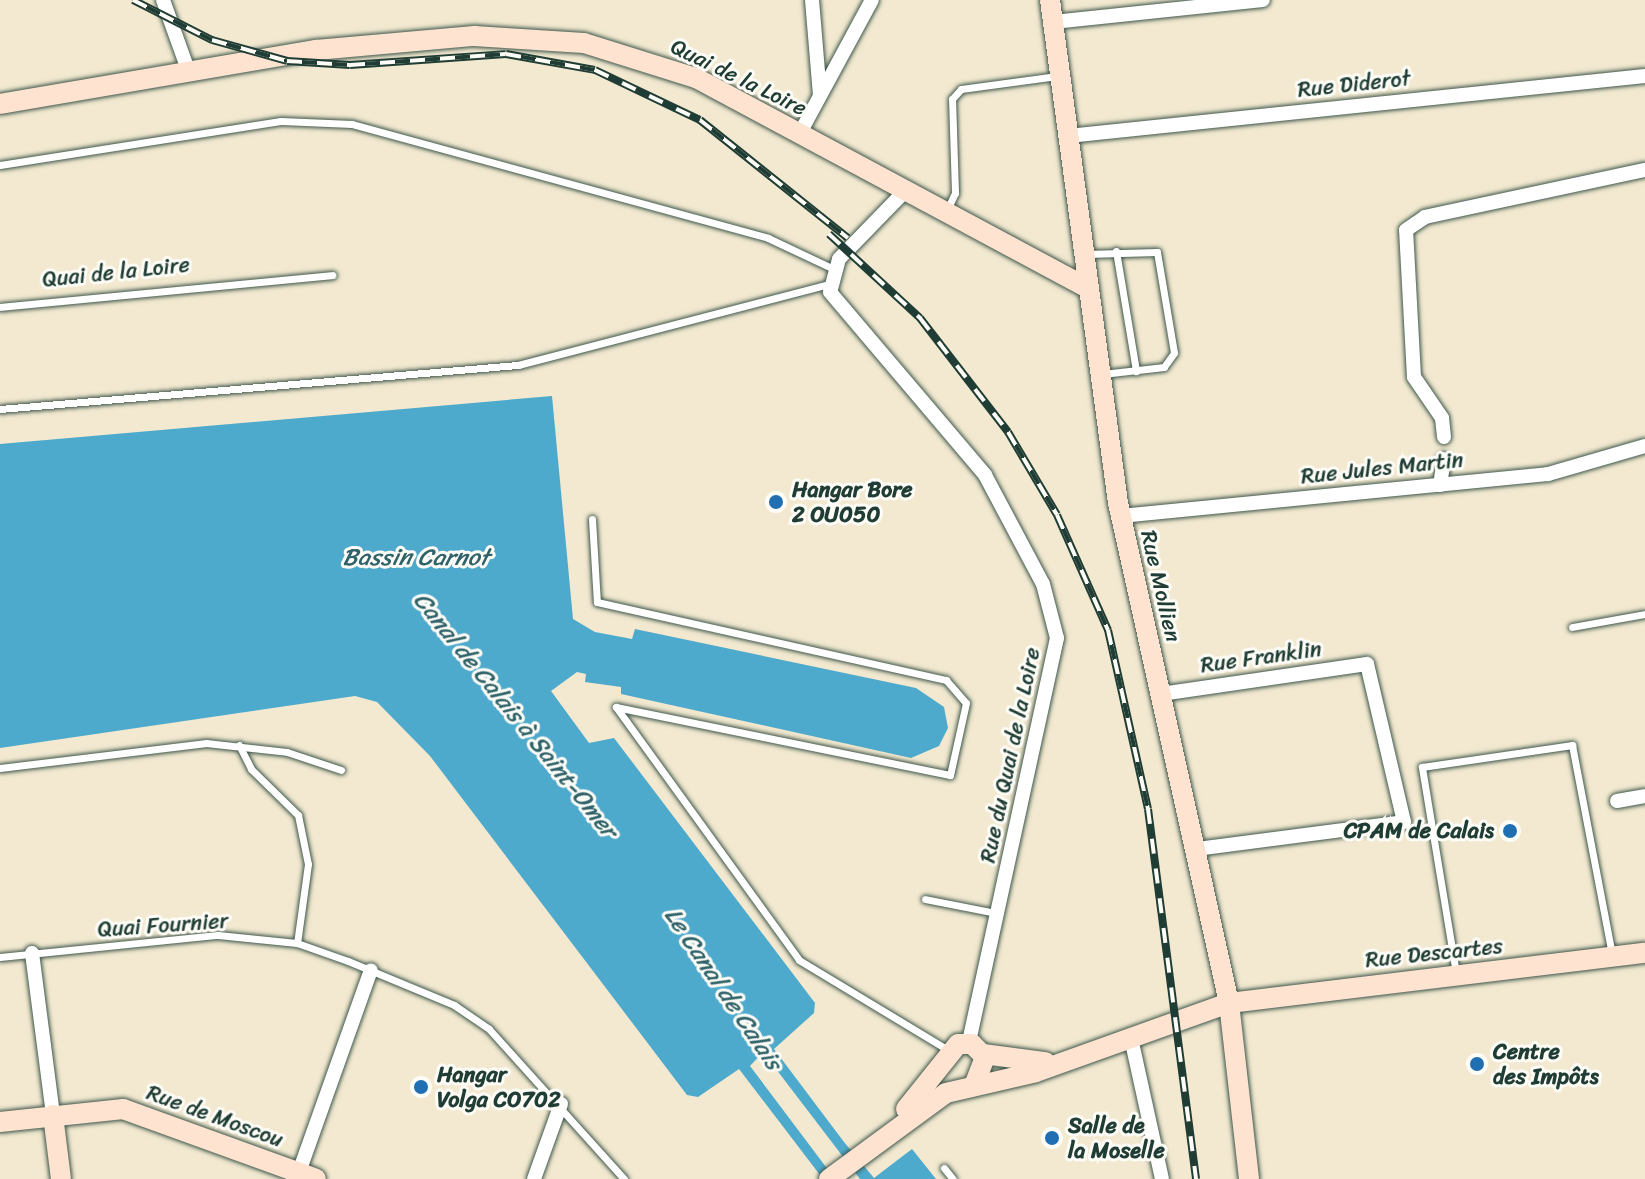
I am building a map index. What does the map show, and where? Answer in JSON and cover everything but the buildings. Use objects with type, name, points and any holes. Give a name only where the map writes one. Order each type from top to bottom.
[{"type":"street","points":[[163,0],[188,70]]},
{"type":"street","points":[[812,0],[820,95]]},
{"type":"street","points":[[800,133],[872,0]]},
{"type":"street","name":"Rue Mollien","points":[[1050,0],[1120,516],[1229,1003],[1249,1179]]},
{"type":"street","points":[[1053,22],[1263,0]]},
{"type":"street","name":"Quai de la Loire","points":[[0,104],[316,50],[525,36],[668,66],[800,133],[1089,289]]},
{"type":"street","name":"Rue Diderot","points":[[1068,136],[1645,76]]},
{"type":"street","points":[[1444,437],[1442,418],[1414,377],[1406,230],[1425,217],[1645,170]]},
{"type":"street","points":[[832,277],[906,190]]},
{"type":"street","name":"Rue du Quai de la Loire","points":[[832,277],[839,310],[985,475],[1055,621],[1056,652],[998,914],[976,1049]]},
{"type":"street","name":"Rue Jules Martin","points":[[1120,516],[1559,472],[1645,446]]},
{"type":"street","points":[[1440,485],[1444,459]]},
{"type":"street","name":"Rue Franklin","points":[[1161,694],[1367,664],[1404,822],[1195,849]]},
{"type":"street","points":[[1617,801],[1645,796]]},
{"type":"street","points":[[32,953],[61,1179]]},
{"type":"street","name":"Rue Descartes","points":[[1069,1059],[1229,1003],[1645,953]]},
{"type":"street","points":[[304,1177],[371,970]]},
{"type":"street","points":[[1131,1038],[1162,1179]]},
{"type":"street","points":[[970,1085],[986,1069],[976,1049]]},
{"type":"street","points":[[829,1179],[885,1132],[946,1054],[976,1049],[1017,1062],[1069,1059]]},
{"type":"street","points":[[946,1054],[948,1078],[970,1085]]},
{"type":"street","points":[[885,1132],[970,1085],[1069,1059]]},
{"type":"street","points":[[534,1179],[561,1104]]},
{"type":"street","name":"Rue de Moscou","points":[[0,1122],[123,1109],[304,1177]]},
{"type":"lane","points":[[946,212],[955,193],[952,99],[961,89],[1060,76]]},
{"type":"lane","points":[[0,165],[281,121],[352,124],[768,238],[832,277]]},
{"type":"lane","points":[[1084,254],[1150,247],[1161,258],[1174,353],[1164,367],[1100,375]]},
{"type":"lane","points":[[1116,251],[1136,371]]},
{"type":"lane","name":"Quai de la Loire","points":[[0,307],[332,275]]},
{"type":"lane","points":[[0,409],[518,365],[832,277]]},
{"type":"lane","points":[[592,519],[597,602],[946,680],[966,703],[950,775],[616,707],[799,960],[946,1054]]},
{"type":"lane","points":[[1572,627],[1645,614]]},
{"type":"lane","points":[[0,768],[185,744],[239,745],[341,770]]},
{"type":"lane","points":[[239,745],[251,769],[298,815],[308,864],[297,943]]},
{"type":"lane","points":[[1456,975],[1422,767],[1572,745],[1612,957]]},
{"type":"lane","points":[[925,899],[998,914]]},
{"type":"lane","name":"Quai Fournier","points":[[0,957],[218,935],[297,943],[371,970],[470,1015],[561,1104],[624,1179]]},
{"type":"lane","points":[[944,1168],[953,1179]]},
{"type":"water","name":"Bassin Carnot","points":[[552,396],[573,619],[595,632],[632,639],[635,629],[916,688],[944,707],[948,728],[939,746],[911,758],[621,694],[621,687],[585,682],[586,674],[577,672],[551,691],[589,743],[614,738],[815,1003],[814,1013],[774,1049],[844,1142],[874,1178],[912,1149],[936,1179],[860,1179],[763,1052],[750,1066],[835,1179],[823,1179],[739,1069],[698,1097],[687,1095],[430,756],[377,702],[355,696],[0,748],[0,444]]},
{"type":"railway","points":[[133,0],[212,40],[287,61],[350,65],[506,54],[595,70],[700,120],[848,238]]},
{"type":"railway","points":[[829,234],[920,318],[1008,432],[1057,515],[1108,630],[1148,809],[1196,1179]]},
{"type":"place","name":"Hangar Bore 2 OU050","points":[[776,502]]},
{"type":"place","name":"CPAM de Calais","points":[[1510,831]]},
{"type":"place","name":"Centre des Impôts","points":[[1477,1064]]},
{"type":"place","name":"Hangar Volga CO702","points":[[421,1087]]},
{"type":"place","name":"Salle de la Moselle","points":[[1052,1138]]},
{"type":"water label","name":"Canal de Calais à Saint-Omer","points":[[515,715]]},
{"type":"water label","name":"Le Canal de Calais","points":[[723,989]]}]
